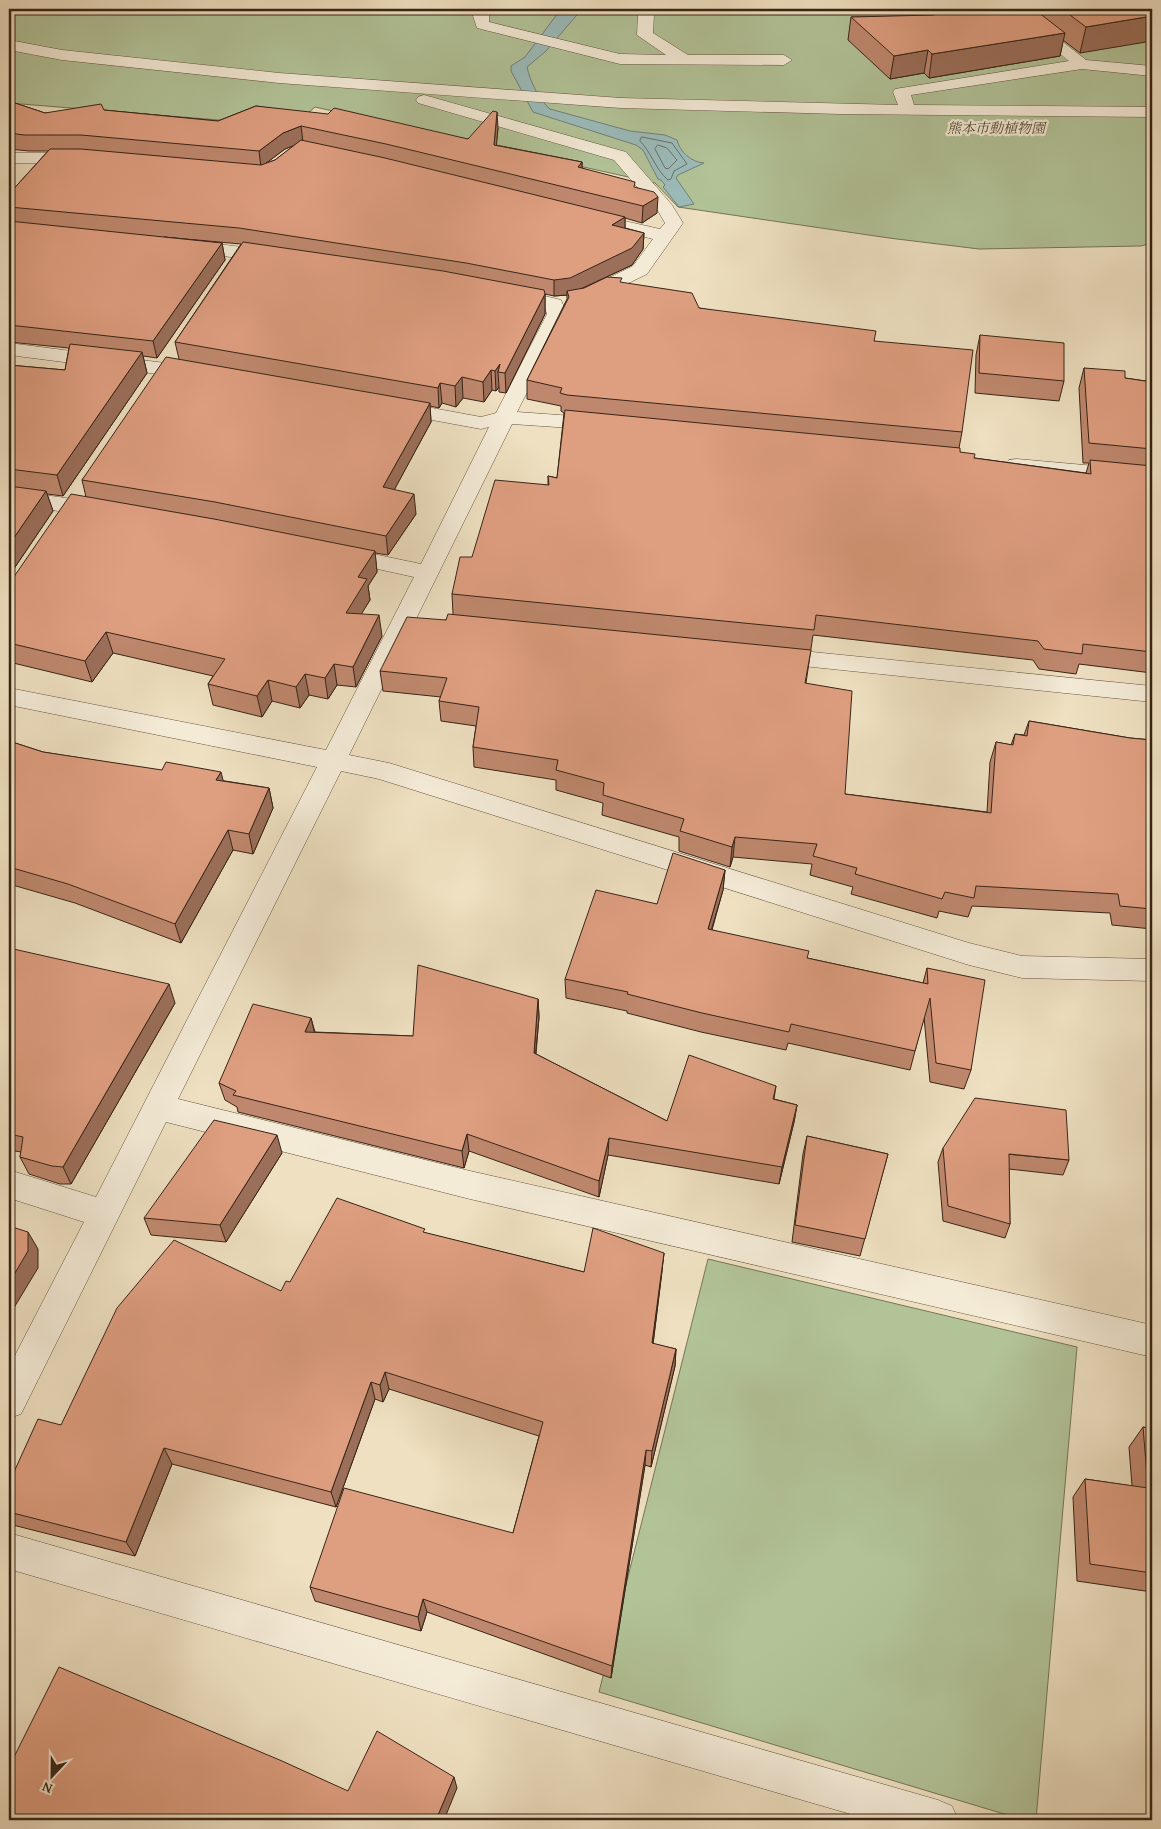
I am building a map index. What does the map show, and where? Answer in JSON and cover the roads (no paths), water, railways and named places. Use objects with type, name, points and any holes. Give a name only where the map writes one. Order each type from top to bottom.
[{"type":"street","points":[[485,9],[481,16],[482,25],[620,59],[784,60]]},
{"type":"street","points":[[651,9],[646,13],[645,35],[684,59]]},
{"type":"street","points":[[1012,9],[1082,64]]},
{"type":"street","points":[[9,45],[71,56],[375,86],[621,103],[908,110],[1152,112]]},
{"type":"street","points":[[908,110],[901,92],[1082,64],[1152,71]]},
{"type":"street","points":[[9,1402],[332,762],[414,620],[428,573],[557,314],[566,303],[640,270],[674,223],[666,209],[620,156],[375,86]]},
{"type":"street","points":[[9,158],[95,158]]},
{"type":"street","points":[[576,214],[665,236]]},
{"type":"street","points":[[166,244],[290,259]]},
{"type":"street","points":[[231,269],[241,252]]},
{"type":"street","points":[[492,291],[566,303]]},
{"type":"street","points":[[9,349],[171,359],[215,376]]},
{"type":"street","points":[[149,392],[171,359]]},
{"type":"street","points":[[372,404],[481,423],[506,417],[618,426]]},
{"type":"street","points":[[994,463],[1152,478]]},
{"type":"street","points":[[9,497],[78,497],[120,514]]},
{"type":"street","points":[[57,528],[78,497]]},
{"type":"street","points":[[318,550],[428,573]]},
{"type":"street","points":[[749,653],[1152,694]]},
{"type":"street","points":[[9,696],[332,762],[380,770],[969,954],[1022,967],[1152,970]]},
{"type":"street","points":[[158,1107],[470,1185],[1152,1340]]},
{"type":"street","points":[[9,1184],[104,1214]]},
{"type":"street","points":[[9,1551],[938,1820]]},
{"type":"water","points":[[561,9],[582,9],[546,51],[527,67],[530,78],[542,101],[550,109],[630,131],[665,135],[677,140],[687,156],[695,161],[704,163],[678,175],[676,178],[694,204],[679,207],[663,187],[665,185],[658,179],[643,150],[636,145],[533,112],[511,71],[511,66],[525,57]]},
{"type":"park label","name":"熊本市動植物園","points":[[996,128]]}]
